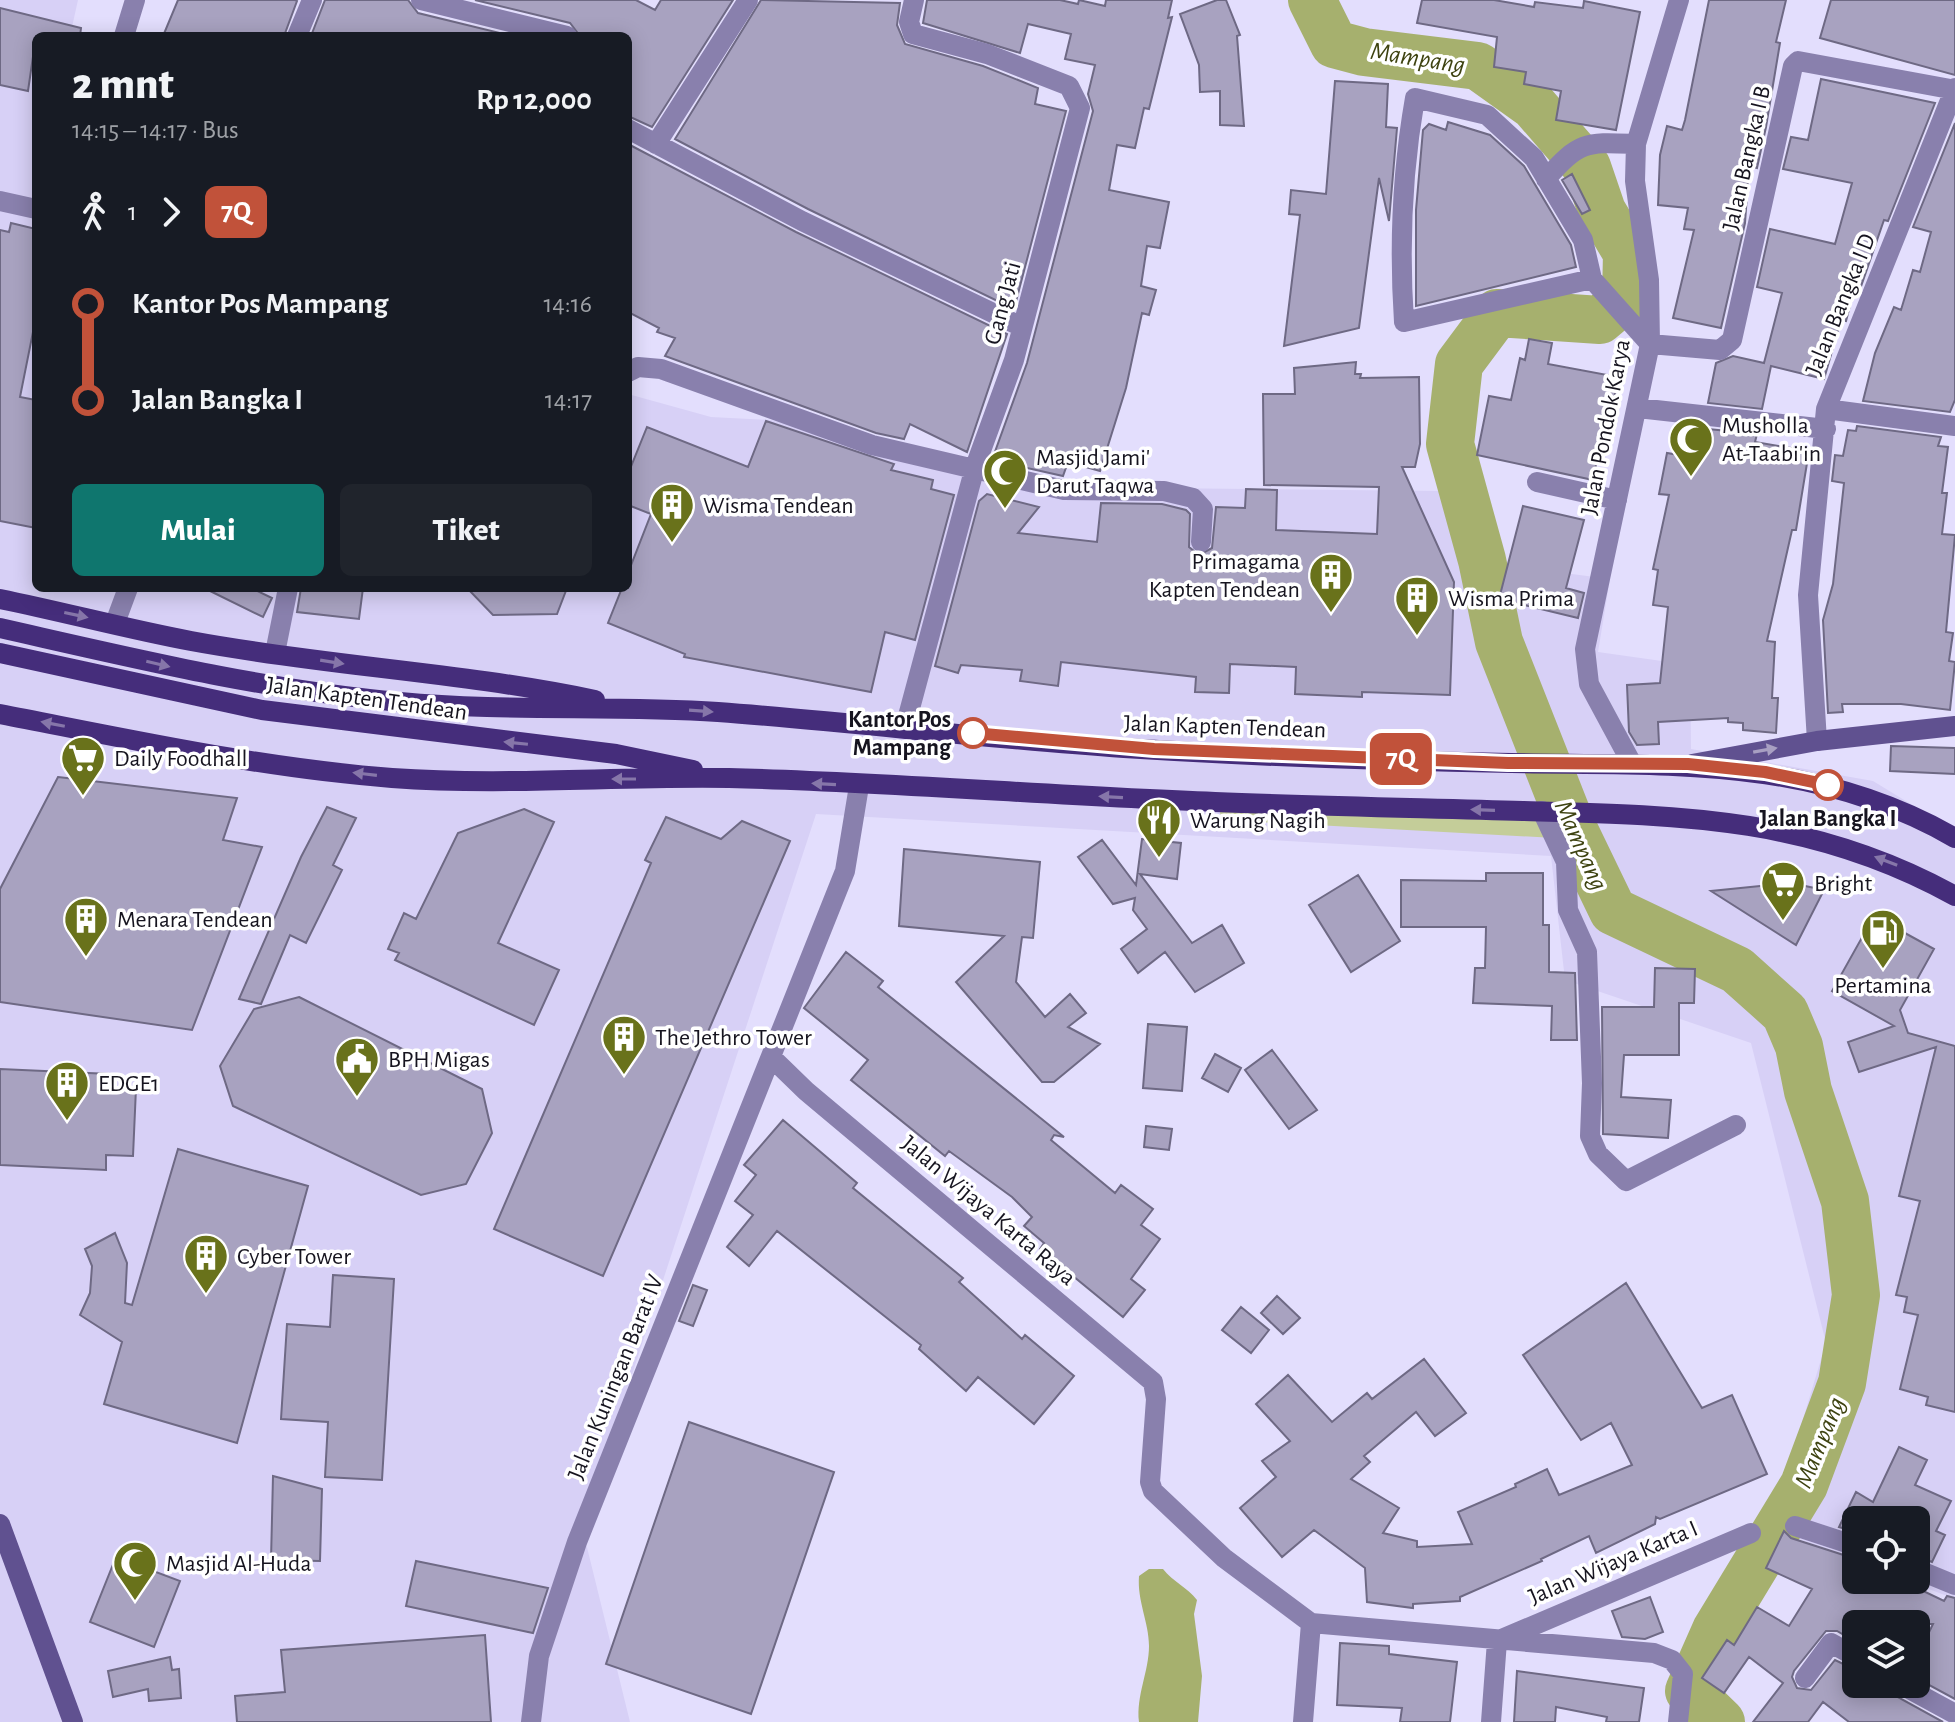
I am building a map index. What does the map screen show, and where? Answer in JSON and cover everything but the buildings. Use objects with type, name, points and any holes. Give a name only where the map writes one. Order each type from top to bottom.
[{"type":"main road","name":"Jalan Kapten Tendean","points":[[0,599],[190,641],[395,672],[524,685],[625,706]]},
{"type":"main road","name":"Jalan Kapten Tendean","points":[[0,628],[195,672],[340,696],[518,710],[625,706],[905,727],[1122,748],[1508,763],[1688,764],[1765,772],[1869,797],[1955,838]]},
{"type":"main road","name":"Jalan Kapten Tendean","points":[[0,653],[192,696],[334,722],[616,754],[730,778]]},
{"type":"main road","name":"Jalan Kapten Tendean","points":[[0,714],[271,762],[389,777],[730,778],[859,786],[1620,812],[1776,828],[1846,846],[1897,865],[1955,896]]},
{"type":"street","points":[[125,32],[135,0]]},
{"type":"street","points":[[299,32],[312,0]]},
{"type":"street","points":[[421,0],[551,32]]},
{"type":"street","points":[[656,144],[748,0]]},
{"type":"street","name":"Gang Jati","points":[[905,727],[975,467],[1014,360],[1068,165],[1079,100],[1069,86],[1025,68],[913,34],[909,22],[914,0]]},
{"type":"street","name":"Jalan Pondok Karya","points":[[1622,763],[1589,684],[1585,649],[1650,344],[1649,280],[1635,181],[1636,144],[1679,0]]},
{"type":"street","name":"Jalan Bangka I B","points":[[1650,344],[1720,350],[1732,340],[1793,66],[1798,61],[1955,89]]},
{"type":"street","name":"Jalan Bangka I D","points":[[1817,741],[1808,595],[1826,419],[1955,89]]},
{"type":"street","points":[[1592,279],[1404,322],[1400,257],[1409,135],[1415,98],[1487,115],[1534,158],[1583,240],[1592,279],[1650,344]]},
{"type":"street","points":[[632,131],[802,221],[1022,327]]},
{"type":"street","points":[[1546,179],[1564,159],[1589,142],[1636,144]]},
{"type":"street","points":[[0,201],[32,208]]},
{"type":"street","points":[[632,370],[638,367],[661,369],[872,445],[1064,490],[1164,491],[1193,498],[1203,509],[1201,542]]},
{"type":"street","points":[[1638,408],[1954,427]]},
{"type":"street","points":[[1537,482],[1617,500]]},
{"type":"street","points":[[115,623],[127,592]]},
{"type":"street","points":[[275,653],[287,592]]},
{"type":"street","points":[[1688,764],[1817,741],[1955,726]]},
{"type":"street","points":[[771,1057],[845,871],[859,786]]},
{"type":"street","points":[[1552,811],[1566,862],[1568,910],[1587,952],[1592,1083],[1590,1136],[1598,1154],[1626,1181],[1736,1125]]},
{"type":"street","name":"Jalan Wijaya Karta Raya","points":[[771,1057],[806,1091],[1153,1382],[1156,1399],[1150,1482],[1153,1491],[1224,1558],[1311,1623]]},
{"type":"street","name":"Jalan Kuningan Barat IV","points":[[531,1722],[539,1656],[577,1542],[771,1057]]},
{"type":"street","points":[[0,1524],[73,1722]]},
{"type":"street","points":[[1795,1526],[1842,1541]]},
{"type":"street","name":"Jalan Wijaya Karta I","points":[[1497,1641],[1751,1533]]},
{"type":"street","points":[[1930,1575],[1955,1585]]},
{"type":"street","points":[[1303,1722],[1311,1623]]},
{"type":"street","name":"Jalan Wijaya Karta I","points":[[1311,1623],[1654,1653],[1672,1660],[1683,1674],[1678,1722]]},
{"type":"street","points":[[1491,1722],[1497,1641]]},
{"type":"street","points":[[1805,1678],[1831,1643],[1842,1649]]},
{"type":"street","points":[[1926,1698],[1955,1714]]},
{"type":"shaded area","points":[[0,0],[78,0],[71,32],[32,32],[32,592],[632,592],[632,395],[711,417],[771,420],[1064,487],[1442,491],[1488,563],[1610,579],[1598,652],[1690,665],[1691,749],[1873,781],[1955,831],[1955,1599],[1930,1590],[1930,1506],[1842,1506],[1842,1556],[1770,1528],[1826,1343],[1751,1043],[1565,980],[1551,856],[816,814],[582,1527],[630,1722],[0,1722]]},
{"type":"shaded area","points":[[1217,802],[1542,811],[1555,838],[1222,820]]},
{"type":"shaded area","points":[[1149,1569],[1163,1569],[1197,1600],[1194,1614],[1202,1676],[1198,1722],[1139,1722],[1139,1702],[1149,1646],[1139,1576]]},
{"type":"waterway","name":"Mampang","points":[[1312,0],[1334,44],[1364,52],[1478,66],[1534,106],[1587,167],[1602,211],[1627,253],[1626,298],[1600,320],[1497,313],[1459,364],[1450,444],[1482,560],[1499,642],[1570,822],[1613,911],[1737,970],[1785,1013],[1799,1046],[1808,1091],[1845,1201],[1856,1295],[1842,1383],[1804,1485],[1716,1630],[1689,1691],[1721,1722]]},
{"type":"bus line","name":"7Q","points":[[973,733],[1122,748],[1508,763],[1688,764],[1765,772],[1828,785]]},
{"type":"place","name":"Musholla At-Taabi'in","points":[[1691,478]]},
{"type":"place","name":"Masjid Jami' Darut Taqwa","points":[[1005,510]]},
{"type":"place","name":"Wisma Tendean","points":[[672,544]]},
{"type":"place","name":"Primagama Kapten Tendean","points":[[1331,614]]},
{"type":"place","name":"Wisma Prima","points":[[1417,637]]},
{"type":"place","name":"Kantor Pos Mampang","points":[[973,733]]},
{"type":"place","name":"Jalan Bangka I","points":[[1828,785]]},
{"type":"place","name":"Daily Foodhall","points":[[83,797]]},
{"type":"place","name":"Warung Nagih","points":[[1159,859]]},
{"type":"place","name":"Bright","points":[[1783,922]]},
{"type":"place","name":"Menara Tendean","points":[[86,958]]},
{"type":"place","name":"Pertamina","points":[[1883,970]]},
{"type":"place","name":"The Jethro Tower","points":[[624,1076]]},
{"type":"place","name":"BPH Migas","points":[[357,1098]]},
{"type":"place","name":"EDGE1","points":[[67,1122]]},
{"type":"place","name":"Cyber Tower","points":[[206,1295]]},
{"type":"place","name":"Masjid Al-Huda","points":[[135,1602]]}]
